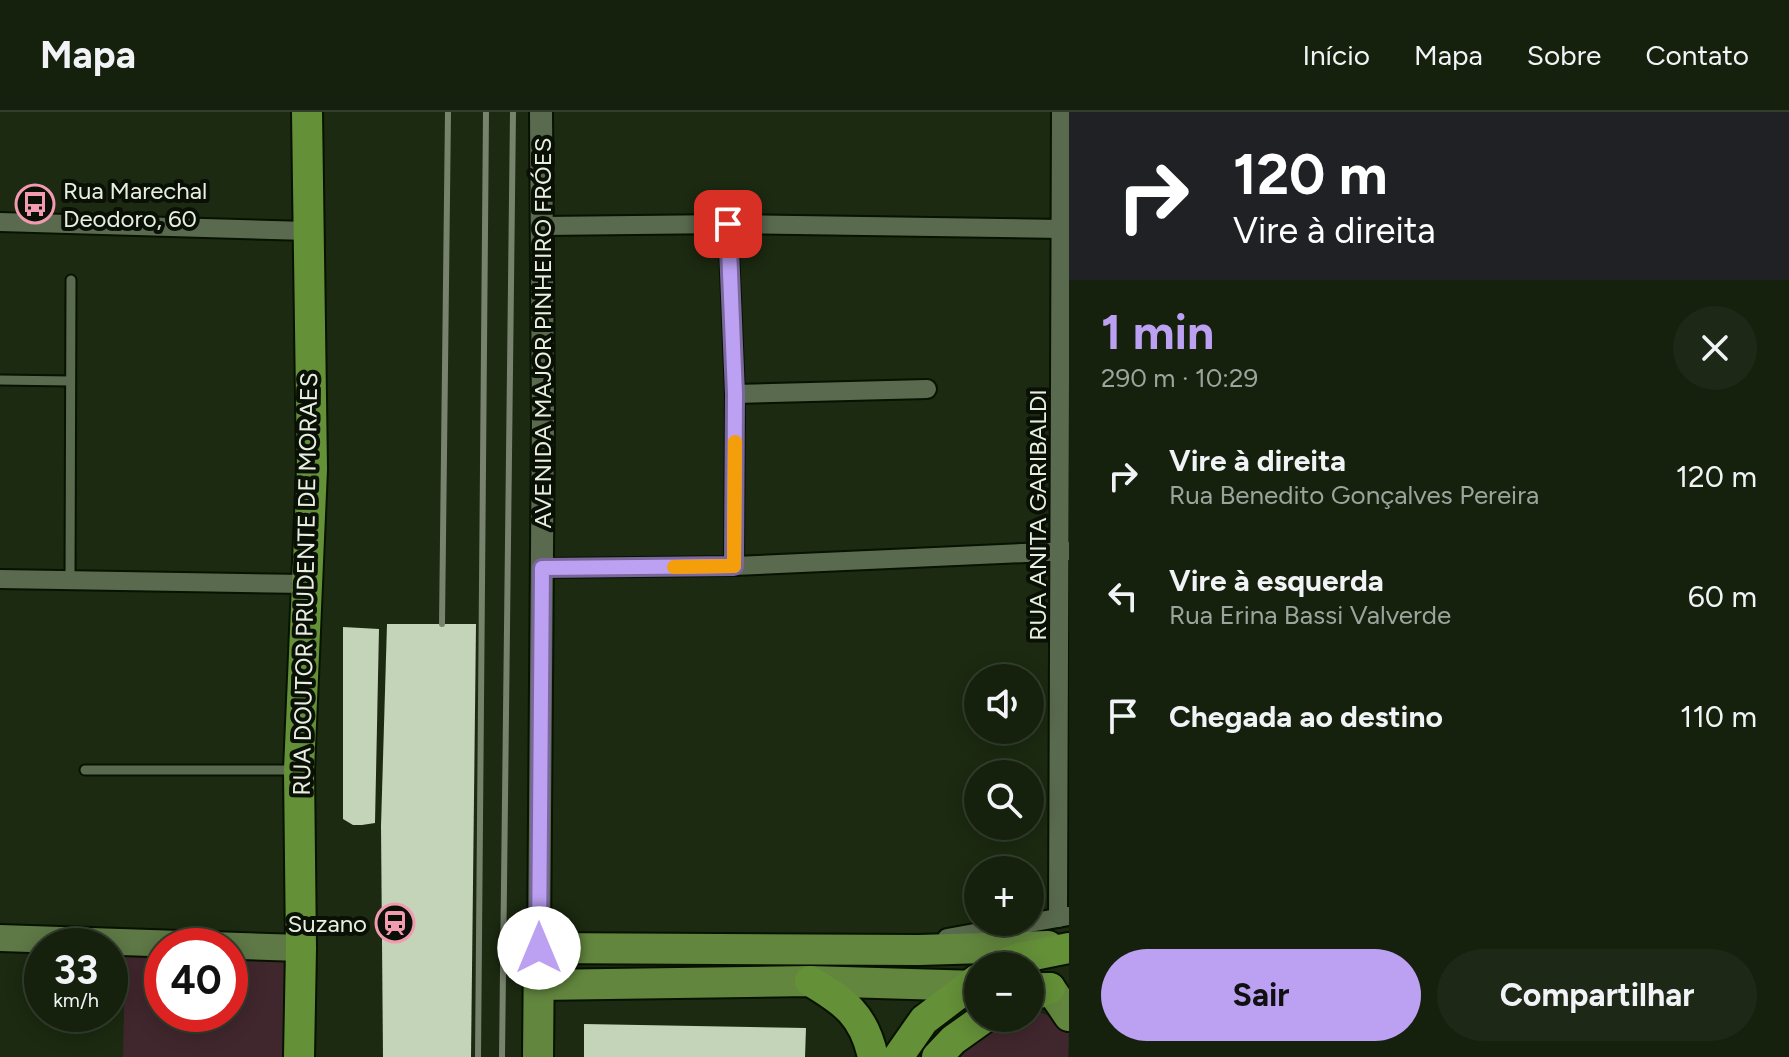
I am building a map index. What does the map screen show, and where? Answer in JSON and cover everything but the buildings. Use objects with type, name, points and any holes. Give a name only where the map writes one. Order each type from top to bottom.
[{"type":"highway","name":"RUA DOUTOR PRUDENTE DE MORAES","points":[[299,1057],[299,770],[312,469],[307,112]]},
{"type":"highway","points":[[1044,953],[1069,948]]},
{"type":"highway","points":[[810,981],[839,998],[857,1017],[869,1037],[873,1057]]},
{"type":"highway","points":[[898,1057],[924,1020],[964,991]]},
{"type":"highway","points":[[937,1057],[964,1032]]},
{"type":"main road","points":[[0,938],[301,948]]},
{"type":"main road","points":[[539,948],[1069,948]]},
{"type":"main road","name":"AVENIDA MAJOR PINHEIRO FRÓES","points":[[538,1057],[539,948]]},
{"type":"main road","points":[[539,985],[810,981],[964,984]]},
{"type":"main road","points":[[1045,990],[1069,1016]]},
{"type":"street","name":"AVENIDA MAJOR PINHEIRO FRÓES","points":[[539,948],[541,112]]},
{"type":"street","name":"RUA ANITA GARIBALDI","points":[[1061,112],[1065,136],[1062,229],[1064,917]]},
{"type":"street","points":[[0,222],[307,231]]},
{"type":"street","points":[[728,224],[735,394],[734,566]]},
{"type":"street","points":[[542,226],[728,224],[1062,229]]},
{"type":"street","points":[[735,394],[927,389]]},
{"type":"street","points":[[542,568],[734,566],[1065,551]]},
{"type":"street","points":[[0,579],[307,584]]},
{"type":"street","points":[[919,950],[954,936],[1064,917]]},
{"type":"lane","points":[[70,581],[71,280]]},
{"type":"lane","points":[[0,380],[70,381]]},
{"type":"lane","points":[[85,770],[299,770]]},
{"type":"shaded area","points":[[128,956],[144,958],[144,1032],[248,1032],[248,957],[285,956],[287,1057],[123,1057],[123,1032],[128,1032]]},
{"type":"shaded area","points":[[1044,1014],[1066,1023],[1069,1032],[1068,1057],[956,1057],[985,1032],[1044,1032]]},
{"type":"railway","points":[[442,624],[448,112]]},
{"type":"railway","points":[[478,1057],[486,112]]},
{"type":"railway","points":[[502,1057],[513,112]]},
{"type":"slow traffic","points":[[674,567],[734,566],[735,442]]},
{"type":"place","name":"Rua Marechal Deodoro, 60","points":[[35,204]]},
{"type":"place","name":"Suzano","points":[[395,923]]},
{"type":"route","points":[[539,948],[542,568],[734,566],[735,394],[728,224]]}]
